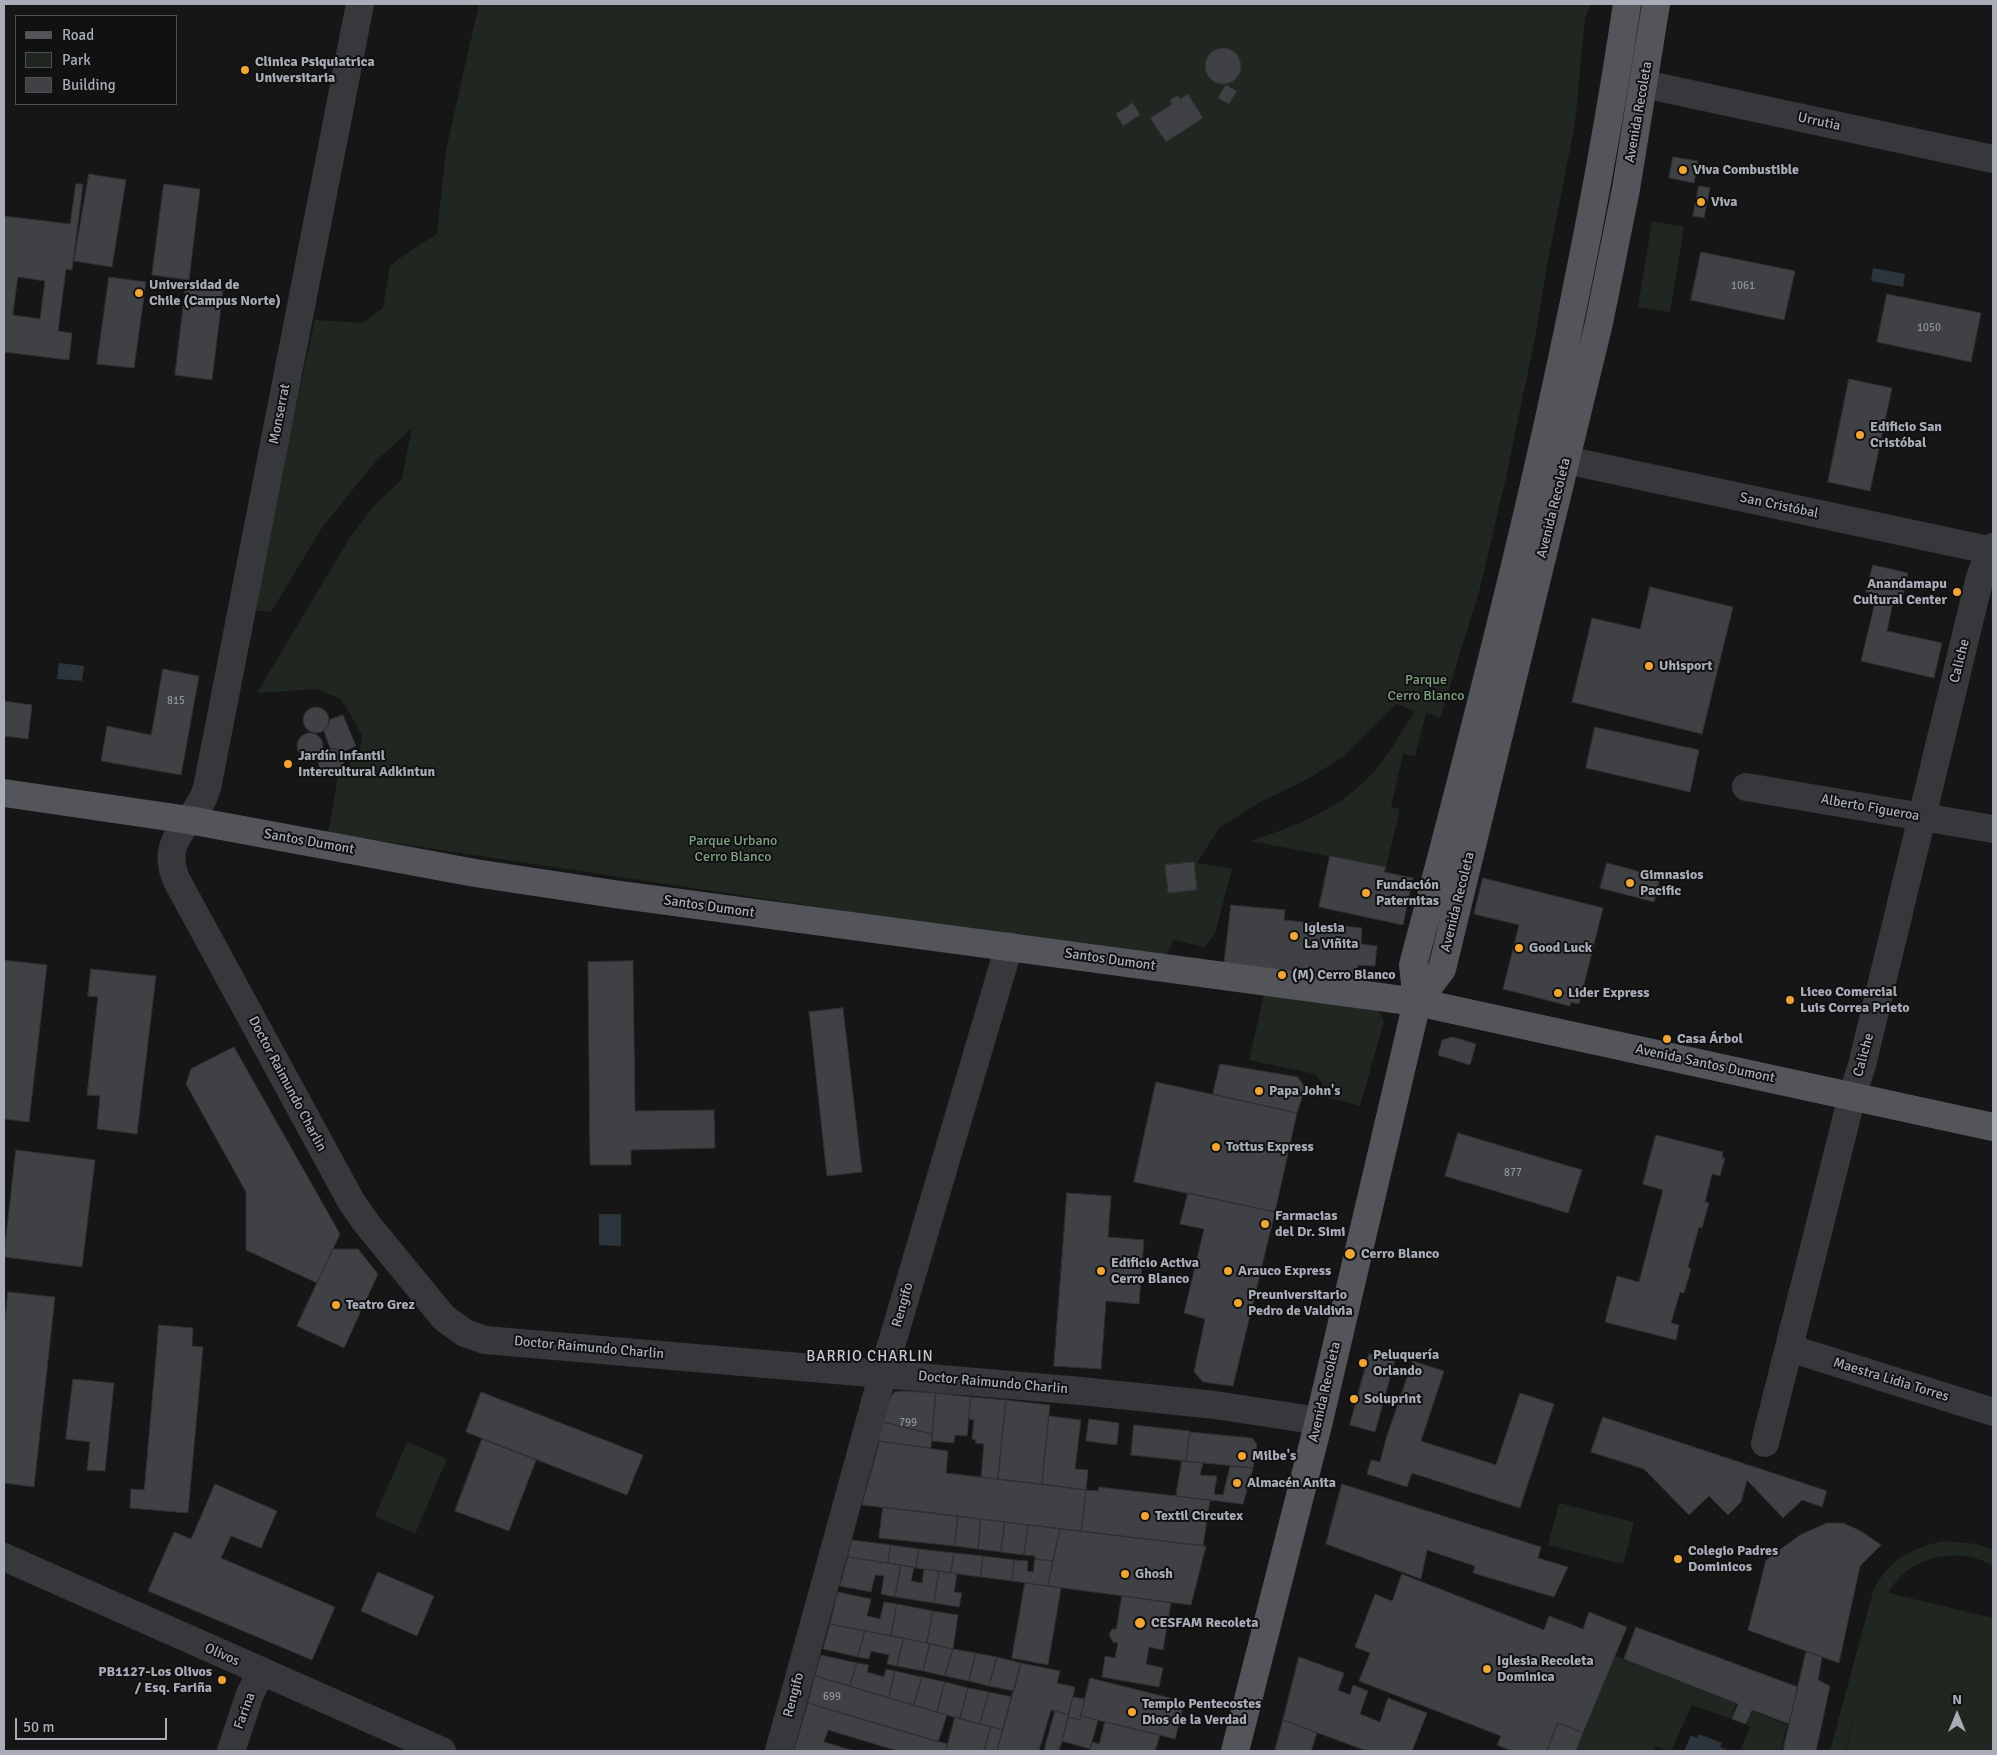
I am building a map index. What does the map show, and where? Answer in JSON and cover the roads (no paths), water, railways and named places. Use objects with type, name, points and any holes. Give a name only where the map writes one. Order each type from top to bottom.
[{"type":"main road","name":"Avenida Recoleta","points":[[1235,1751],[1319,1421],[1417,1002],[1413,965],[1495,648],[1564,348],[1619,59],[1627,4]]},
{"type":"main road","name":"Avenida Recoleta","points":[[1417,1002],[1442,969],[1566,460],[1610,271],[1644,84],[1656,4]]},
{"type":"main road","points":[[1619,59],[1632,79],[1644,84]]},
{"type":"main road","points":[[1544,435],[1550,450],[1566,460]]},
{"type":"main road","name":"Santos Dumont","points":[[4,793],[189,820],[475,873],[624,895],[1417,1002]]},
{"type":"main road","name":"Avenida Santos Dumont","points":[[1417,1002],[1993,1127]]},
{"type":"street","name":"Monserrat","points":[[189,820],[204,800],[207,788],[360,4]]},
{"type":"street","name":"Urrutia","points":[[1644,84],[1993,159]]},
{"type":"street","name":"San Cristóbal","points":[[1566,460],[1993,550]]},
{"type":"street","name":"Caliche","points":[[1765,1443],[1852,1096],[1862,1065],[1980,577],[1993,550]]},
{"type":"street","name":"Alberto Figueroa","points":[[1746,787],[1993,829]]},
{"type":"street","name":"Doctor Raimundo Charlin","points":[[189,820],[176,837],[170,854],[177,881],[343,1188],[367,1224],[444,1318],[470,1335],[485,1340],[883,1373],[1215,1405],[1319,1421]]},
{"type":"street","name":"Rengifo","points":[[779,1751],[883,1373],[1009,946]]},
{"type":"street","name":"Maestra Lidia Torres","points":[[1789,1348],[1993,1412]]},
{"type":"street","name":"Olivos","points":[[4,1557],[442,1751]]},
{"type":"street","name":"Farina","points":[[230,1751],[250,1694],[261,1672]]},
{"type":"place","name":"Clinica Psiquiatrica Universitaria","points":[[245,70]]},
{"type":"place","name":"Viva Combustible","points":[[1683,170]]},
{"type":"place","name":"Viva","points":[[1701,202]]},
{"type":"place","name":"Universidad de Chile (Campus Norte)","points":[[139,293]]},
{"type":"place","name":"Edificio San Cristóbal","points":[[1860,435]]},
{"type":"place","name":"Anandamapu Cultural Center","points":[[1957,592]]},
{"type":"place","name":"Uhisport","points":[[1649,666]]},
{"type":"place","name":"Jardín Infantil Intercultural Adkintun","points":[[288,764]]},
{"type":"place","name":"Gimnasios Pacific","points":[[1630,883]]},
{"type":"place","name":"Fundación Paternitas","points":[[1366,893]]},
{"type":"place","name":"Iglesia La Viñita","points":[[1294,936]]},
{"type":"place","name":"Good Luck","points":[[1519,948]]},
{"type":"place","name":"(M) Cerro Blanco","points":[[1282,975]]},
{"type":"place","name":"Lider Express","points":[[1558,993]]},
{"type":"place","name":"Liceo Comercial Luis Correa Prieto","points":[[1790,1000]]},
{"type":"place","name":"Casa Árbol","points":[[1667,1039]]},
{"type":"place","name":"Papa John's","points":[[1259,1091]]},
{"type":"place","name":"Tottus Express","points":[[1216,1147]]},
{"type":"place","name":"Farmacias del Dr. Simi","points":[[1265,1224]]},
{"type":"place","name":"Cerro Blanco","points":[[1350,1254]]},
{"type":"place","name":"Edificio Activa Cerro Blanco","points":[[1101,1271]]},
{"type":"place","name":"Arauco Express","points":[[1228,1271]]},
{"type":"place","name":"Preuniversitario Pedro de Valdivia","points":[[1238,1303]]},
{"type":"place","name":"Teatro Grez","points":[[336,1305]]},
{"type":"place","name":"Peluquería Orlando","points":[[1363,1363]]},
{"type":"place","name":"Soluprint","points":[[1354,1399]]},
{"type":"place","name":"Milbe's","points":[[1242,1456]]},
{"type":"place","name":"Almacén Anita","points":[[1237,1483]]},
{"type":"place","name":"Textil Circutex","points":[[1145,1516]]},
{"type":"place","name":"Colegio Padres Dominicos","points":[[1678,1559]]},
{"type":"place","name":"Ghosh","points":[[1125,1574]]},
{"type":"place","name":"CESFAM Recoleta","points":[[1140,1623]]},
{"type":"place","name":"Iglesia Recoleta Dominica","points":[[1487,1669]]},
{"type":"place","name":"PB1127-Los Olivos / Esq. Fariña","points":[[222,1680]]},
{"type":"place","name":"Templo Pentecostes Dios de la Verdad","points":[[1132,1712]]},
{"type":"district","name":"BARRIO CHARLIN","points":[[870,1357]]},
{"type":"park label","name":"Parque Cerro Blanco","points":[[1426,688]]},
{"type":"park label","name":"Parque Urbano Cerro Blanco","points":[[733,850]]}]
